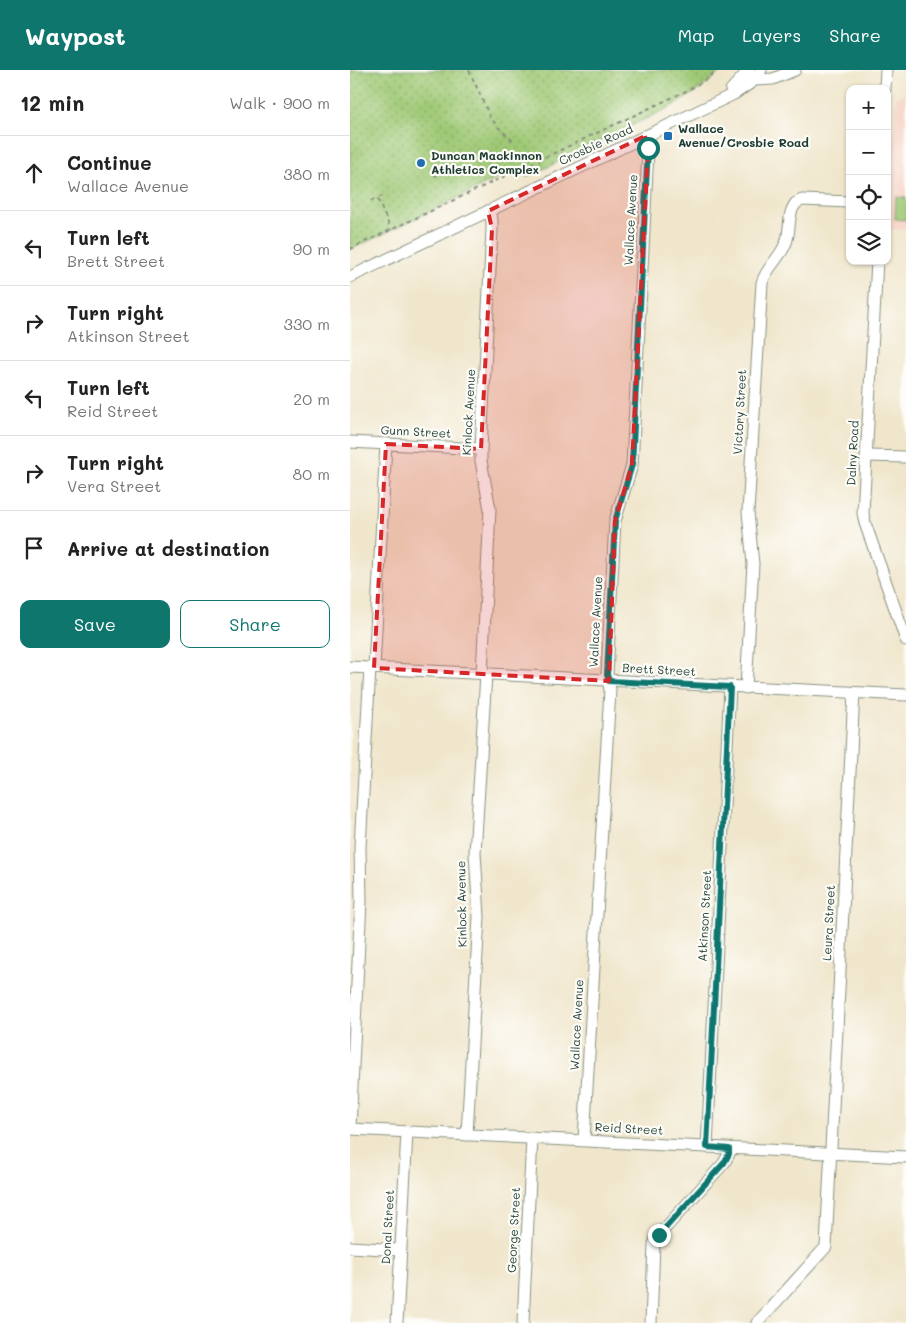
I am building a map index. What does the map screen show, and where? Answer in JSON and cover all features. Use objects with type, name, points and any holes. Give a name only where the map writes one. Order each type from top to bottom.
[{"type":"street","points":[[749,74],[761,70]]},
{"type":"street","name":"Crosbie Road","points":[[350,277],[719,101],[744,88],[749,74],[770,80],[795,70]]},
{"type":"street","points":[[886,71],[886,85]]},
{"type":"street","name":"Wallace Avenue","points":[[584,1140],[610,686],[607,675],[615,521],[632,465],[648,151],[645,136]]},
{"type":"street","name":"Victory Street","points":[[746,688],[753,564],[748,512],[762,282],[766,272],[786,244],[790,214],[796,202],[802,200],[846,202]]},
{"type":"street","name":"Kinlock Avenue","points":[[467,1135],[479,917],[475,854],[490,509],[481,462],[492,229],[492,220],[488,211]]},
{"type":"street","name":"Dalny Road","points":[[877,265],[864,519],[902,617],[906,640]]},
{"type":"street","name":"Gunn Street","points":[[350,442],[481,449]]},
{"type":"street","points":[[350,1128],[353,983],[362,901],[360,847],[386,444]]},
{"type":"street","points":[[867,456],[906,458]]},
{"type":"street","name":"Brett Street","points":[[350,667],[906,695]]},
{"type":"street","name":"Atkinson Street","points":[[707,1147],[730,687]]},
{"type":"street","name":"Leura Street","points":[[758,1323],[826,1247],[854,693]]},
{"type":"street","name":"Reid Street","points":[[350,1128],[906,1157]]},
{"type":"street","name":"Donal Street","points":[[397,1323],[407,1132]]},
{"type":"street","name":"George Street","points":[[523,1323],[532,1138]]},
{"type":"street","points":[[651,1323],[654,1244],[659,1235],[724,1163],[729,1154],[729,1149]]},
{"type":"street","points":[[350,1247],[400,1250]]},
{"type":"path","points":[[469,70],[490,117],[498,128],[514,142]]},
{"type":"path","points":[[350,249],[686,91],[704,81],[717,70]]},
{"type":"path","points":[[434,176],[446,171]]},
{"type":"path","points":[[371,201],[383,196]]},
{"type":"path","points":[[377,198],[391,230]]},
{"type":"highlighted area","points":[[645,136],[648,151],[632,465],[615,521],[609,681],[374,668],[386,444],[481,449],[492,229],[488,211]]},
{"type":"shaded area","points":[[906,94],[906,230],[891,229],[896,96]]},
{"type":"green space","points":[[350,70],[722,70],[711,81],[686,98],[572,155],[526,177],[522,167],[350,250]]},
{"type":"green space","points":[[896,197],[906,198],[906,220],[895,219]]},
{"type":"place","name":"Wallace Avenue/Crosbie Road","points":[[668,136]]},
{"type":"place","name":"Duncan Mackinnon Athletics Complex","points":[[421,163]]},
{"type":"route","points":[[648,148],[632,465],[615,521],[607,675],[609,681],[730,687],[707,1147],[729,1149],[729,1154],[724,1163],[659,1235]]}]
